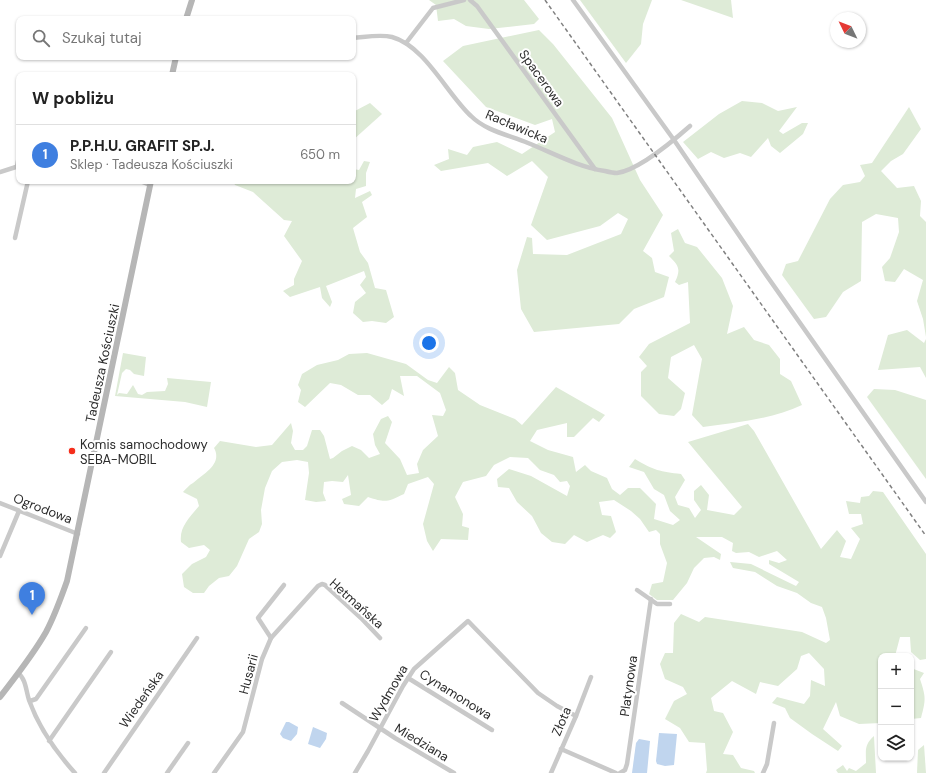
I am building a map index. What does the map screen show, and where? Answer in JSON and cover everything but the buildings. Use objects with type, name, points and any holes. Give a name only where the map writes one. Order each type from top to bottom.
[{"type":"main road","points":[[187,16],[192,0]]},
{"type":"main road","points":[[173,72],[175,60]]},
{"type":"main road","name":"Tadeusza Kościuszki","points":[[0,697],[42,637],[58,606],[67,581],[150,184]]},
{"type":"street","points":[[406,43],[433,8],[464,0]]},
{"type":"street","name":"Spacerowa","points":[[470,0],[482,13],[595,169]]},
{"type":"street","points":[[572,0],[674,140],[926,502]]},
{"type":"street","name":"Racławicka","points":[[356,38],[383,36],[392,37],[406,43],[422,58],[463,108],[477,122],[490,129],[526,142],[583,167],[616,173],[631,169],[674,140],[690,126]]},
{"type":"street","points":[[0,172],[16,167]]},
{"type":"street","points":[[15,238],[27,184]]},
{"type":"street","name":"Ogrodowa","points":[[0,503],[78,534]]},
{"type":"street","points":[[0,556],[19,511]]},
{"type":"street","name":"Hetmańska","points":[[271,638],[318,586],[322,584],[325,585],[361,618],[380,638]]},
{"type":"street","points":[[271,638],[258,618],[284,585]]},
{"type":"street","points":[[637,590],[657,604],[670,604]]},
{"type":"street","name":"Platynowa","points":[[620,773],[625,770],[627,764],[651,599]]},
{"type":"street","name":"Wydmowa","points":[[355,773],[414,669],[468,621],[538,693],[557,706],[576,716]]},
{"type":"street","points":[[30,701],[36,699],[86,628]]},
{"type":"street","name":"Wiedeńska","points":[[104,773],[197,638]]},
{"type":"street","name":"Husarii","points":[[214,773],[243,732],[262,659],[271,638]]},
{"type":"street","points":[[49,741],[111,652]]},
{"type":"street","points":[[18,673],[23,677],[30,701],[42,730],[75,773]]},
{"type":"street","name":"Cynamonowa","points":[[408,678],[492,730]]},
{"type":"street","name":"Złota","points":[[551,773],[591,678]]},
{"type":"street","name":"Miedziana","points":[[342,703],[419,754],[454,773]]},
{"type":"street","points":[[763,773],[767,764],[774,723]]},
{"type":"street","points":[[167,773],[188,743]]},
{"type":"street","points":[[562,748],[616,773]]},
{"type":"green space","points":[[429,0],[524,0],[539,19],[534,24],[489,29],[466,26],[454,19],[438,21],[436,5]]},
{"type":"green space","points":[[580,0],[652,0],[643,24],[641,44],[626,63]]},
{"type":"green space","points":[[681,0],[731,0],[733,18]]},
{"type":"green space","points":[[539,30],[553,44],[612,118],[640,180],[663,215],[643,251],[652,258],[655,272],[669,277],[664,297],[634,309],[619,324],[534,332],[521,309],[517,270],[527,237],[532,238],[533,254],[567,255],[621,234],[628,219],[618,213],[600,226],[547,240],[531,225],[548,177],[532,161],[507,176],[488,163],[441,171],[434,165],[449,159],[448,149],[467,155],[473,147],[497,142],[522,154],[555,132],[552,119],[535,125],[486,107],[443,61],[463,46]]},
{"type":"green space","points":[[742,101],[762,103],[778,111],[797,107],[779,131],[783,134],[802,123],[808,123],[803,134],[780,153],[771,146],[768,138],[751,157],[740,153],[724,158],[711,152],[698,159],[683,142],[719,114]]},
{"type":"green space","points":[[370,103],[382,114],[356,137],[356,110]]},
{"type":"green space","points":[[909,107],[921,129],[903,154],[891,161],[881,171],[897,188],[914,186],[921,201],[920,216],[926,222],[926,337],[923,319],[917,301],[923,280],[904,269],[895,282],[885,281],[882,267],[890,258],[899,232],[898,218],[876,214],[862,222],[861,281],[843,292],[826,317],[814,319],[782,275],[786,264],[798,261],[830,199],[843,185],[860,182],[865,176],[860,165],[872,163]]},
{"type":"green space","points":[[364,161],[370,162],[366,173],[366,186],[356,189],[355,198],[370,191],[372,195],[362,202],[367,217],[353,228],[360,252],[368,263],[375,288],[386,290],[394,317],[386,323],[372,321],[363,322],[353,313],[355,302],[366,293],[360,285],[366,277],[364,271],[326,286],[332,302],[330,307],[322,298],[320,287],[290,297],[283,291],[294,285],[294,279],[302,261],[284,236],[292,221],[284,220],[253,192],[234,184],[356,184],[356,170],[359,170]]},
{"type":"green space","points":[[678,229],[685,243],[697,247],[722,278],[733,306],[727,334],[744,327],[754,340],[769,345],[780,359],[780,374],[791,381],[802,405],[779,414],[766,417],[703,427],[692,415],[702,359],[694,345],[671,357],[668,378],[685,393],[681,409],[674,416],[659,414],[641,396],[641,372],[647,366],[639,357],[649,344],[690,323],[688,282],[679,285],[675,282],[678,274],[678,268],[669,256],[674,251],[671,233]]},
{"type":"green space","points":[[907,330],[924,343],[926,339],[926,378],[920,367],[878,370],[888,335]]},
{"type":"green space","points":[[123,353],[146,357],[144,376],[134,374],[130,370],[126,369],[122,373],[117,395],[119,393],[127,394],[133,385],[138,394],[142,395],[147,392],[165,391],[168,384],[167,378],[211,382],[207,407],[185,402],[115,396]]},
{"type":"green space","points":[[367,353],[406,364],[428,380],[437,383],[449,367],[455,373],[458,390],[480,405],[515,419],[522,425],[556,387],[605,415],[599,422],[593,418],[574,437],[567,437],[567,423],[537,430],[530,441],[548,450],[573,457],[576,472],[585,465],[591,471],[607,478],[612,489],[620,495],[628,488],[640,488],[656,504],[654,519],[673,525],[680,520],[670,511],[664,495],[654,489],[644,472],[629,467],[635,459],[657,470],[681,474],[685,480],[675,497],[678,505],[689,508],[695,518],[701,510],[694,500],[694,491],[701,485],[709,495],[707,510],[734,515],[742,507],[688,442],[748,424],[754,431],[821,549],[837,530],[846,541],[840,557],[851,559],[860,539],[851,528],[863,524],[861,514],[849,514],[846,501],[860,503],[861,497],[869,496],[873,491],[883,492],[926,554],[926,659],[920,660],[914,653],[911,652],[910,637],[900,637],[896,653],[878,653],[878,723],[859,724],[840,716],[836,702],[823,729],[842,746],[838,751],[790,718],[785,708],[772,703],[777,697],[804,704],[810,696],[811,680],[825,686],[824,669],[809,653],[801,656],[797,669],[778,686],[760,682],[756,694],[732,681],[711,698],[714,711],[723,713],[733,732],[723,754],[733,755],[741,768],[754,771],[755,773],[706,773],[705,743],[689,742],[680,728],[665,719],[674,701],[687,694],[683,687],[665,679],[660,664],[665,653],[673,653],[674,623],[681,614],[699,622],[705,617],[802,632],[826,643],[830,640],[826,618],[822,607],[811,603],[797,593],[777,586],[755,572],[733,568],[730,562],[751,564],[796,586],[799,582],[769,564],[769,560],[779,563],[787,560],[777,551],[759,557],[749,552],[736,553],[732,551],[733,543],[722,537],[696,537],[721,554],[720,560],[714,557],[704,558],[694,568],[687,583],[673,600],[657,600],[649,594],[652,584],[663,582],[667,563],[660,544],[660,534],[656,530],[649,532],[640,519],[614,500],[599,502],[602,515],[611,516],[616,532],[610,538],[603,535],[587,542],[574,535],[565,544],[552,542],[541,533],[532,516],[517,502],[509,488],[498,487],[497,479],[509,469],[531,476],[567,496],[570,486],[567,481],[560,482],[554,475],[540,470],[528,458],[510,457],[494,465],[486,476],[463,482],[455,497],[463,514],[462,526],[469,528],[468,540],[441,539],[433,551],[427,541],[423,524],[434,484],[428,477],[408,484],[404,494],[394,499],[383,501],[368,497],[359,506],[344,504],[342,499],[351,495],[348,475],[343,482],[324,482],[323,493],[326,501],[316,502],[305,500],[309,473],[308,462],[297,460],[282,462],[272,471],[265,488],[261,510],[262,524],[259,532],[249,539],[237,566],[229,576],[219,578],[209,586],[204,593],[193,593],[184,587],[182,574],[192,564],[206,557],[210,550],[204,545],[189,548],[181,542],[183,527],[199,506],[197,499],[183,492],[214,464],[216,454],[214,448],[220,441],[256,447],[272,445],[291,423],[293,431],[291,443],[295,450],[303,450],[307,446],[312,430],[320,430],[324,436],[330,459],[352,446],[361,450],[369,458],[380,454],[375,445],[373,434],[381,419],[388,416],[392,422],[385,443],[400,459],[407,475],[419,473],[417,464],[423,450],[438,436],[432,415],[443,416],[446,410],[440,393],[417,376],[400,376],[404,396],[392,389],[389,399],[382,405],[370,395],[358,395],[341,385],[330,383],[305,407],[298,402],[301,390],[298,385],[302,374],[317,365],[338,360],[349,354]]},
{"type":"green space","points":[[874,389],[895,390],[926,400],[926,479],[867,397]]},
{"type":"green space","points":[[914,669],[924,673],[920,679],[925,698],[921,718],[914,719]]},
{"type":"green space","points":[[874,736],[876,773],[838,773],[836,770],[843,765],[847,771],[849,768],[856,771],[866,763],[867,745]]},
{"type":"green space","points":[[924,745],[926,773],[917,773],[918,750]]},
{"type":"water","points":[[286,722],[298,727],[297,734],[291,741],[283,738],[280,734]]},
{"type":"water","points":[[313,727],[327,733],[326,739],[320,748],[308,744]]},
{"type":"water","points":[[659,733],[677,734],[674,765],[665,766],[657,764]]},
{"type":"water","points":[[639,739],[650,741],[647,773],[632,773],[636,743]]},
{"type":"railway","points":[[545,0],[926,536]]},
{"type":"place","name":"Komis samochodowy SEBA-MOBIL","points":[[72,451]]},
{"type":"place","name":"P.P.H.U. GRAFIT SP.J.","points":[[32,615]]}]
